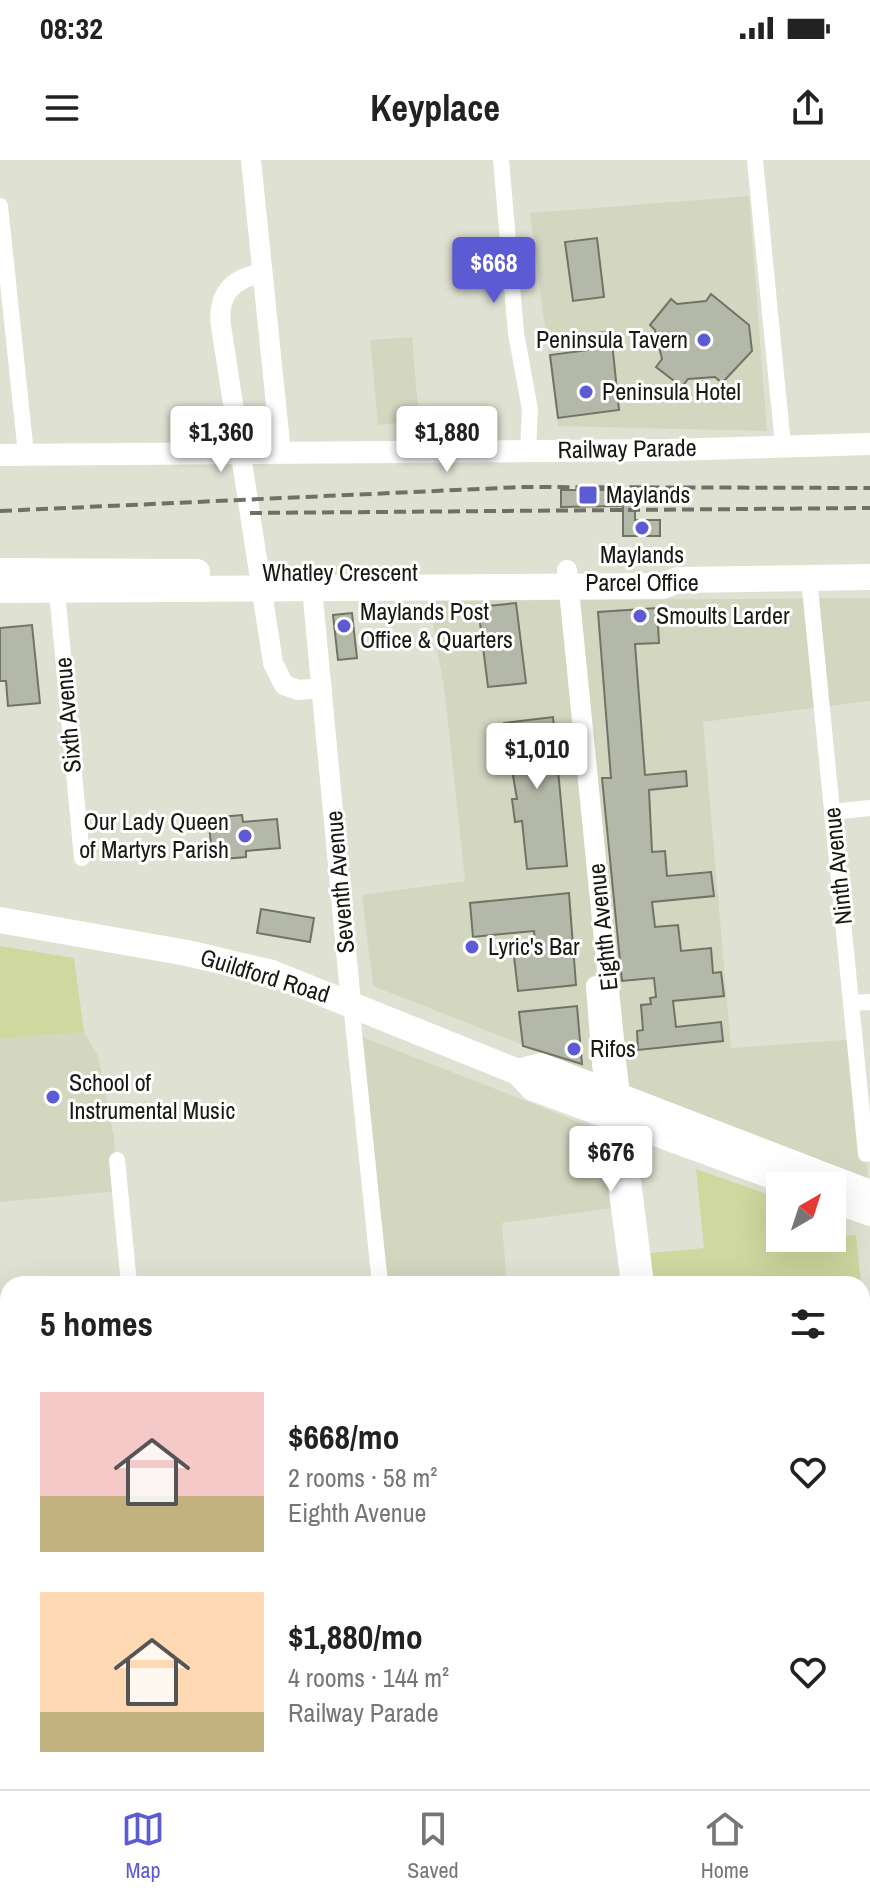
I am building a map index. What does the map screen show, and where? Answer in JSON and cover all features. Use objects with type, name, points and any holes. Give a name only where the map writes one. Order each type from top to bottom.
[{"type":"main road","name":"Railway Parade","points":[[0,455],[870,444]]},
{"type":"main road","name":"Whatley Crescent","points":[[0,571],[56,580],[312,582],[560,579],[662,586],[678,580],[870,577]]},
{"type":"main road","name":"Whatley Crescent","points":[[0,590],[56,580]]},
{"type":"main road","name":"Guildford Road","points":[[0,920],[187,953],[272,973],[518,1072],[540,1066],[614,1108],[767,1172]]},
{"type":"main road","name":"Guildford Road","points":[[614,1108],[870,1193]]},
{"type":"main road","points":[[846,1204],[870,1213]]},
{"type":"street","points":[[251,160],[281,453]]},
{"type":"street","points":[[501,160],[516,333],[530,410],[528,450]]},
{"type":"street","points":[[755,160],[783,445]]},
{"type":"street","points":[[0,206],[26,454]]},
{"type":"street","points":[[261,274],[237,280],[228,288],[222,303],[221,326],[278,679],[298,690],[322,688]]},
{"type":"street","name":"Ninth Avenue","points":[[809,578],[866,1154]]},
{"type":"street","name":"Eighth Avenue","points":[[560,579],[631,1276]]},
{"type":"street","name":"Sixth Avenue","points":[[56,580],[82,858]]},
{"type":"street","name":"Seventh Avenue","points":[[312,582],[379,1276]]},
{"type":"street","points":[[832,812],[870,808]]},
{"type":"street","points":[[852,1003],[870,1002]]},
{"type":"street","name":"Eighth Avenue","points":[[614,1108],[643,1276]]},
{"type":"street","points":[[117,1160],[128,1276]]},
{"type":"shaded area","points":[[749,196],[767,431],[558,426],[530,213]]},
{"type":"shaded area","points":[[412,337],[419,421],[378,425],[370,340]]},
{"type":"shaded area","points":[[870,598],[870,701],[703,722],[731,1048],[857,1039],[868,1180],[373,986],[362,895],[465,881],[445,694],[429,601]]},
{"type":"shaded area","name":"School of Instrumental Music","points":[[84,1032],[98,1056],[114,1138],[119,1191],[0,1202],[0,1039]]},
{"type":"shaded area","points":[[355,1034],[630,1142],[635,1205],[502,1223],[506,1276],[379,1276]]},
{"type":"green space","points":[[0,946],[74,958],[84,1032],[0,1039]]},
{"type":"green space","points":[[696,1169],[766,1194],[766,1252],[846,1252],[846,1236],[856,1235],[860,1276],[643,1276],[641,1254],[704,1248]]},
{"type":"building","points":[[597,238],[604,297],[573,301],[565,242]]},
{"type":"building","name":"Peninsula Tavern","points":[[711,294],[749,325],[752,351],[722,383],[715,377],[688,379],[682,387],[656,367],[662,359],[655,330],[650,325],[671,299],[677,304],[706,301]]},
{"type":"building","name":"Peninsula Hotel","points":[[611,332],[619,410],[558,418],[550,355],[589,350],[588,341],[599,339],[598,333]]},
{"type":"building","points":[[561,490],[635,490],[635,520],[660,520],[660,536],[623,536],[623,506],[561,507]]},
{"type":"building","points":[[516,603],[526,683],[488,687],[478,607]]},
{"type":"building","points":[[657,608],[659,643],[635,644],[645,775],[686,771],[687,786],[649,790],[652,852],[665,851],[667,876],[711,872],[714,896],[652,902],[655,927],[678,925],[681,951],[711,948],[713,973],[721,972],[724,996],[673,1001],[676,1027],[721,1022],[723,1041],[638,1050],[637,1031],[643,1030],[641,1005],[651,1004],[650,998],[656,997],[654,978],[622,981],[602,778],[611,778],[598,612]]},
{"type":"building","name":"Maylands Post Office & Quarters","points":[[352,613],[357,658],[338,660],[333,615]]},
{"type":"building","points":[[32,625],[40,703],[8,706],[6,681],[0,681],[0,628]]},
{"type":"building","points":[[553,717],[567,866],[527,869],[522,821],[515,822],[512,799],[517,799],[504,723]]},
{"type":"building","name":"Our Lady Queen of Martyrs Parish","points":[[242,815],[243,822],[277,819],[280,848],[246,851],[246,857],[224,859],[224,853],[212,854],[209,825],[220,824],[220,817]]},
{"type":"building","points":[[569,893],[576,985],[518,991],[514,956],[536,953],[534,931],[473,937],[470,903]]},
{"type":"building","points":[[261,909],[314,918],[310,942],[257,933]]},
{"type":"building","points":[[577,1006],[582,1064],[523,1046],[519,1012]]},
{"type":"railway","points":[[0,511],[522,487],[870,488]]},
{"type":"railway","points":[[250,513],[870,508]]},
{"type":"place","name":"Peninsula Tavern","points":[[704,340]]},
{"type":"place","name":"Peninsula Hotel","points":[[586,392]]},
{"type":"place","name":"Maylands","points":[[588,495]]},
{"type":"place","name":"Maylands Parcel Office","points":[[642,528]]},
{"type":"place","name":"Smoults Larder","points":[[640,616]]},
{"type":"place","name":"Maylands Post Office & Quarters","points":[[344,626]]},
{"type":"place","name":"Our Lady Queen of Martyrs Parish","points":[[245,836]]},
{"type":"place","name":"Lyric's Bar","points":[[472,947]]},
{"type":"place","name":"Rifos","points":[[574,1049]]},
{"type":"place","name":"School of Instrumental Music","points":[[53,1097]]}]
